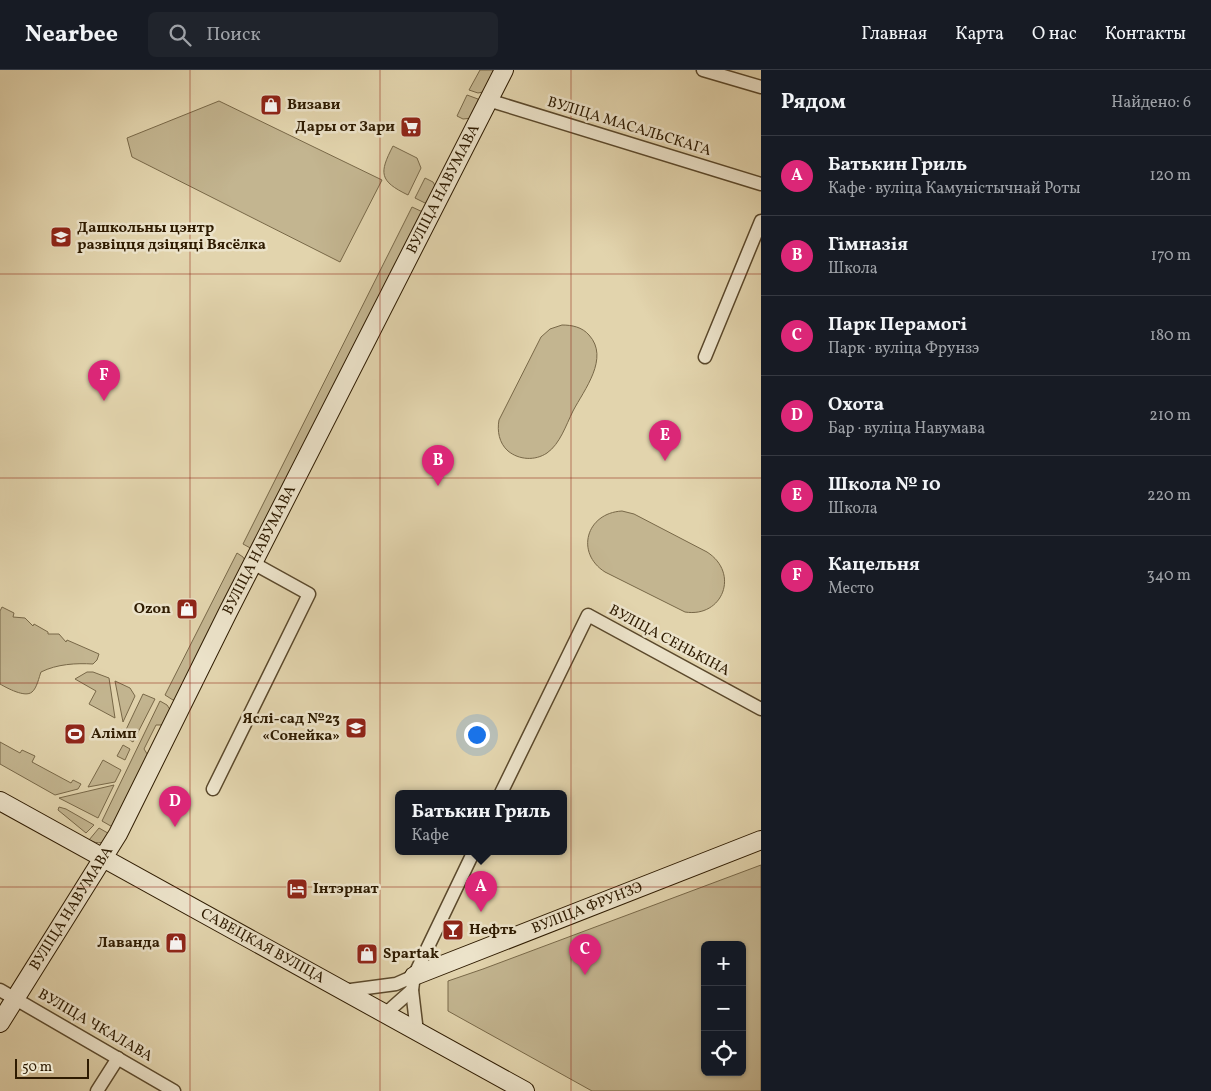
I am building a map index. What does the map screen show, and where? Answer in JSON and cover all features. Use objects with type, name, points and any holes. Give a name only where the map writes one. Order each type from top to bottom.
[{"type":"street","name":"ВУЛІЦА НАВУМАВА","points":[[0,1023],[118,834],[253,563],[504,70]]},
{"type":"street","points":[[703,70],[761,87]]},
{"type":"street","name":"ВУЛІЦА МАСАЛЬСКАГА","points":[[488,100],[761,184]]},
{"type":"street","points":[[705,357],[761,221]]},
{"type":"street","points":[[212,789],[308,594],[253,563]]},
{"type":"street","name":"ВУЛІЦА СЕНЬКІНА","points":[[502,790],[588,615],[761,709]]},
{"type":"street","name":"САВЕЦКАЯ ВУЛІЦА","points":[[0,801],[525,1091]]},
{"type":"street","name":"ВУЛІЦА ФРУНЗЭ","points":[[343,991],[413,983],[761,840]]},
{"type":"street","points":[[417,1032],[413,983],[472,855]]},
{"type":"street","name":"ВУЛІЦА ФРУНЗЭ","points":[[385,1014],[413,983]]},
{"type":"street","points":[[385,1014],[396,984]]},
{"type":"street","name":"ВУЛІЦА ЧКАЛАВА","points":[[0,990],[174,1091]]},
{"type":"street","points":[[97,1091],[118,1058]]},
{"type":"shaded area","points":[[480,70],[497,70],[483,92],[478,93],[469,90]]},
{"type":"shaded area","points":[[467,95],[478,99],[479,103],[473,118],[463,119],[457,116]]},
{"type":"shaded area","points":[[219,101],[382,180],[340,262],[132,157],[127,138]]},
{"type":"shaded area","points":[[393,146],[417,158],[421,168],[408,195],[391,185],[384,175],[385,163]]},
{"type":"shaded area","points":[[425,178],[433,182],[438,191],[431,201],[425,203],[415,198]]},
{"type":"shaded area","points":[[412,207],[425,213],[254,550],[243,544]]},
{"type":"shaded area","points":[[562,325],[580,328],[589,335],[595,344],[597,354],[593,374],[556,445],[542,456],[522,458],[508,451],[501,441],[498,428],[499,420],[541,337],[550,329]]},
{"type":"shaded area","points":[[622,511],[634,514],[707,552],[717,561],[723,571],[725,582],[723,592],[717,601],[709,608],[698,612],[685,612],[605,572],[596,564],[590,555],[588,545],[589,535],[593,526],[610,513]]},
{"type":"shaded area","points":[[237,553],[246,562],[176,699],[173,700],[165,695]]},
{"type":"shaded area","points":[[2,607],[14,613],[13,617],[25,618],[33,626],[34,624],[48,632],[48,634],[59,634],[66,642],[67,640],[99,654],[97,660],[93,664],[53,667],[41,672],[35,688],[29,694],[3,686],[0,684],[0,611]]},
{"type":"shaded area","points":[[87,672],[93,672],[109,678],[115,718],[89,704],[96,691],[75,679]]},
{"type":"shaded area","points":[[115,681],[130,688],[135,696],[123,722]]},
{"type":"shaded area","points":[[143,694],[155,699],[133,742],[123,736]]},
{"type":"shaded area","points":[[160,701],[167,705],[171,711],[167,725],[156,725],[144,749],[151,760],[116,829],[102,821]]},
{"type":"shaded area","points":[[0,742],[20,753],[22,750],[35,756],[32,762],[71,783],[73,780],[81,784],[78,789],[55,795],[0,764]]},
{"type":"shaded area","points":[[123,745],[130,749],[125,760],[117,756]]},
{"type":"shaded area","points":[[103,760],[121,770],[115,782],[88,787]]},
{"type":"shaded area","points":[[114,785],[98,818],[59,798]]},
{"type":"shaded area","points":[[59,807],[94,825],[86,833],[58,810]]},
{"type":"shaded area","points":[[99,828],[113,836],[101,842],[89,840]]},
{"type":"shaded area","points":[[761,865],[761,1091],[592,1091],[448,1011],[448,981]]},
{"type":"place","name":"Визави","points":[[271,105]]},
{"type":"place","name":"Дары от Зари","points":[[411,127]]},
{"type":"place","name":"Дашкольны цэнтр развіцця дзіцяці Вясёлка","points":[[61,237]]},
{"type":"place","name":"Кацельня","points":[[104,401]]},
{"type":"place","name":"Школа № 10","points":[[665,461]]},
{"type":"place","name":"Гімназія","points":[[438,486]]},
{"type":"place","name":"Ozon","points":[[187,609]]},
{"type":"place","name":"Яслі-сад №23 «Сонейка»","points":[[356,728]]},
{"type":"place","name":"Алімп","points":[[75,734]]},
{"type":"place","name":"Охота","points":[[175,827]]},
{"type":"place","name":"Інтэрнат","points":[[297,889]]},
{"type":"place","name":"Батькин Гриль","points":[[481,912]]},
{"type":"place","name":"Нефть","points":[[453,930]]},
{"type":"place","name":"Лаванда","points":[[176,943]]},
{"type":"place","name":"Spartak","points":[[367,954]]},
{"type":"place","name":"Парк Перамогі","points":[[585,975]]}]
